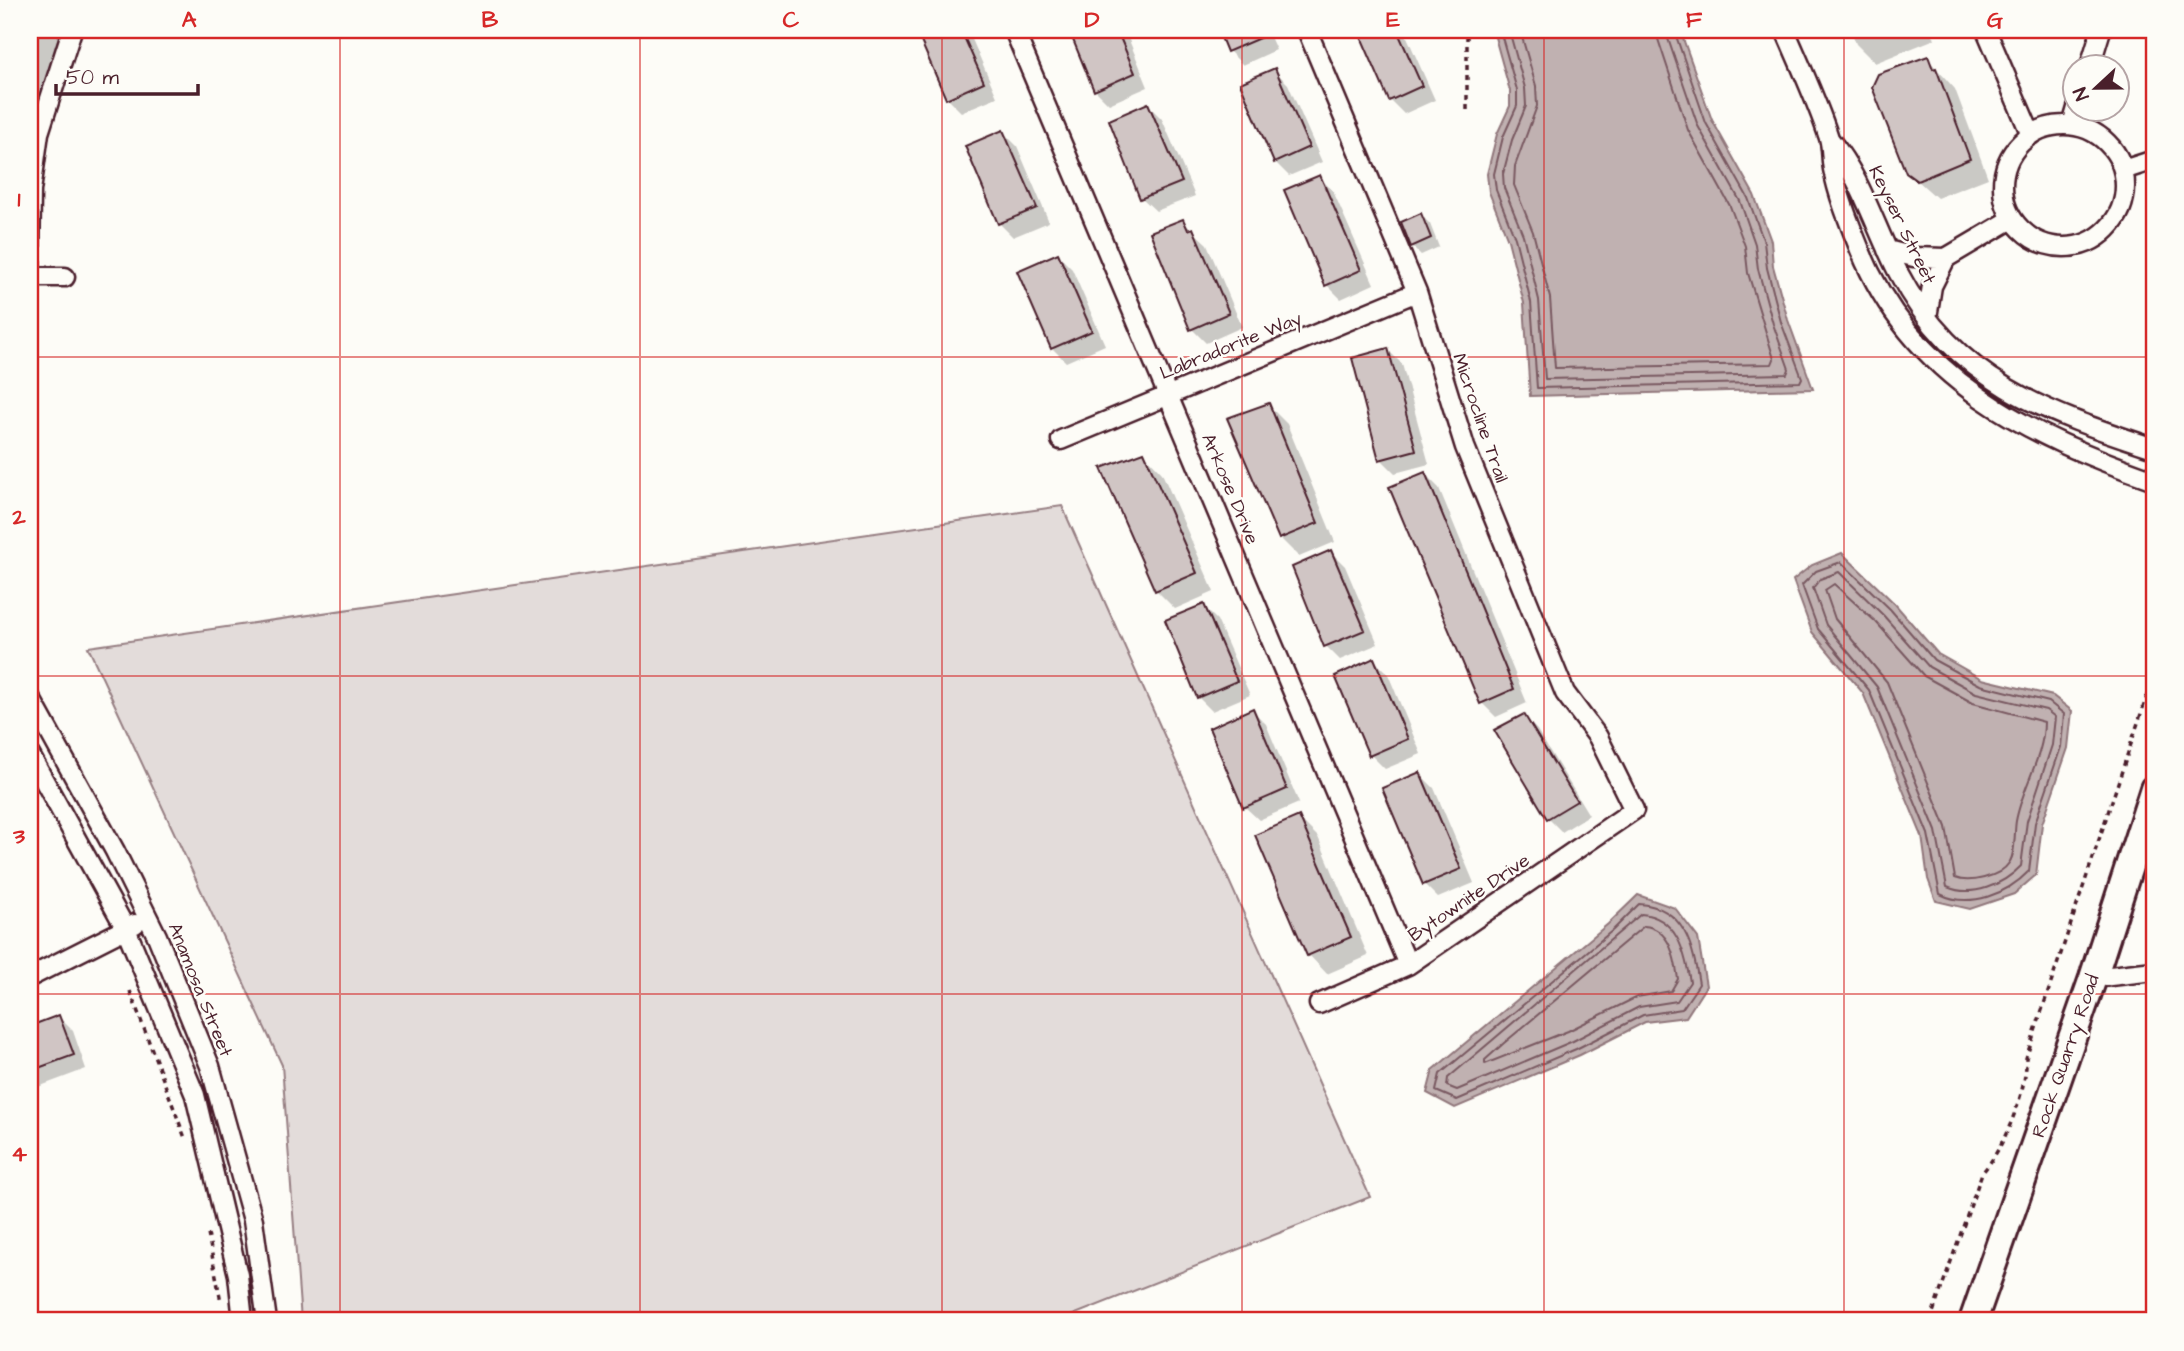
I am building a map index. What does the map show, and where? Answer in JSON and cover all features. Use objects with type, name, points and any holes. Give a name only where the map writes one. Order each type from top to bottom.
[{"type":"main road","name":"Rock Quarry Road","points":[[1973,1321],[2093,978],[2154,789]]},
{"type":"street","points":[[30,266],[31,191],[38,133],[72,30]]},
{"type":"street","name":"Arkose Drive","points":[[1014,30],[1408,965]]},
{"type":"street","name":"Microcline Trail","points":[[1307,30],[1417,292],[1465,447],[1565,693],[1598,737],[1634,810]]},
{"type":"street","name":"Keyser Street","points":[[1785,30],[1830,140],[1849,164],[1887,250],[1927,318],[1978,369],[2024,399],[2071,420],[2154,448]]},
{"type":"street","points":[[1986,30],[2031,135]]},
{"type":"street","points":[[2094,52],[2101,30]]},
{"type":"street","points":[[2062,122],[2031,135],[2014,152],[2004,173],[2006,204],[2012,219],[2024,232],[2055,247],[2090,243],[2104,233],[2123,204],[2123,170],[2109,145],[2082,122]]},
{"type":"street","name":"Keyser Street","points":[[1830,140],[1833,170],[1869,270],[1898,317],[1930,356],[1969,391],[2042,435],[2077,453],[2154,480]]},
{"type":"street","points":[[2123,170],[2154,160]]},
{"type":"street","points":[[1887,250],[1914,257],[1946,258],[2012,219]]},
{"type":"street","points":[[1927,318],[1932,286],[1946,258]]},
{"type":"street","points":[[30,277],[65,277]]},
{"type":"street","name":"Labradorite Way","points":[[1061,440],[1417,292]]},
{"type":"street","name":"Anamosa Street","points":[[30,697],[115,850],[148,918],[210,1066],[253,1220],[267,1321]]},
{"type":"street","points":[[30,755],[126,929],[195,1095],[238,1275],[243,1321]]},
{"type":"street","name":"Bytownite Drive","points":[[1319,1004],[1408,965],[1634,810]]},
{"type":"street","points":[[30,977],[148,918]]},
{"type":"street","points":[[2093,978],[2154,971]]},
{"type":"path","points":[[1467,30],[1467,110]]},
{"type":"path","points":[[1930,1321],[1982,1173],[1995,1159],[2027,1075],[2025,1058],[2154,675]]},
{"type":"path","points":[[125,979],[187,1145]]},
{"type":"path","points":[[206,1225],[222,1311]]},
{"type":"shaded area","points":[[1062,506],[1370,1197],[1058,1321],[301,1321],[282,1065],[88,647]]},
{"type":"water","points":[[1493,30],[1680,30],[1712,120],[1754,195],[1771,241],[1773,266],[1788,320],[1813,389],[1530,396],[1524,303],[1508,240],[1489,192],[1487,174],[1497,134],[1510,106],[1510,91]]},
{"type":"water","points":[[1842,553],[1895,604],[1938,654],[1982,679],[2053,696],[2072,711],[2068,748],[2042,824],[2036,875],[2014,894],[1970,909],[1936,901],[1928,879],[1922,836],[1863,693],[1812,632],[1793,580],[1812,565]]},
{"type":"water","points":[[1638,895],[1675,908],[1698,938],[1706,986],[1686,1017],[1645,1022],[1580,1055],[1455,1108],[1427,1093],[1433,1070],[1608,924]]},
{"type":"building","points":[[916,30],[961,30],[984,82],[946,99]]},
{"type":"building","points":[[1069,30],[1117,30],[1135,73],[1094,91]]},
{"type":"building","points":[[1218,30],[1278,30],[1227,52]]},
{"type":"building","points":[[1358,30],[1397,30],[1422,86],[1389,101]]},
{"type":"building","points":[[1928,56],[1933,69],[1936,68],[1970,159],[1917,181],[1906,173],[1872,87],[1878,74]]},
{"type":"building","points":[[1275,68],[1309,147],[1274,163],[1240,83]]},
{"type":"building","points":[[1148,103],[1182,182],[1140,199],[1109,120]]},
{"type":"building","points":[[1003,130],[1037,208],[998,224],[965,146]]},
{"type":"building","points":[[1320,175],[1361,270],[1325,286],[1284,190]]},
{"type":"building","points":[[1421,213],[1431,238],[1411,247],[1401,222]]},
{"type":"building","points":[[1183,219],[1188,230],[1193,228],[1229,313],[1190,330],[1150,232]]},
{"type":"building","points":[[1058,253],[1092,331],[1051,349],[1017,271]]},
{"type":"building","points":[[1388,348],[1416,450],[1379,460],[1352,358]]},
{"type":"building","points":[[1269,403],[1318,523],[1279,539],[1227,418]]},
{"type":"building","points":[[1144,452],[1197,573],[1155,591],[1101,468]]},
{"type":"building","points":[[1425,472],[1514,689],[1480,704],[1389,487]]},
{"type":"building","points":[[1331,550],[1365,630],[1324,647],[1292,567]]},
{"type":"building","points":[[1204,604],[1237,681],[1197,698],[1165,620]]},
{"type":"building","points":[[1374,658],[1408,739],[1369,756],[1335,676]]},
{"type":"building","points":[[1253,708],[1287,789],[1243,808],[1209,728]]},
{"type":"building","points":[[1524,714],[1577,801],[1547,819],[1494,730]]},
{"type":"building","points":[[1420,772],[1461,869],[1423,885],[1382,788]]},
{"type":"building","points":[[1299,816],[1351,937],[1307,956],[1255,835]]},
{"type":"building","points":[[59,1015],[74,1055],[30,1071],[30,1026]]}]
